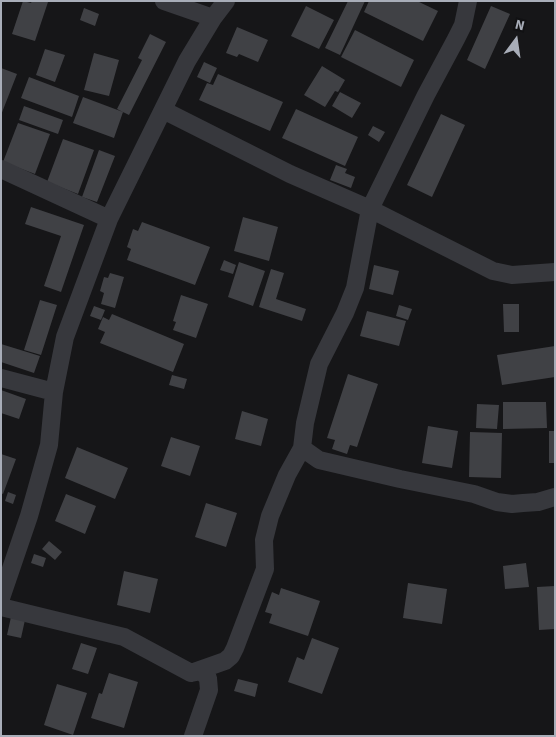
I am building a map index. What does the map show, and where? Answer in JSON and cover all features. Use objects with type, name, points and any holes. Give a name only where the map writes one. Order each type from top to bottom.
[{"type":"street","points":[[164,1],[213,18]]},
{"type":"street","points":[[1,598],[29,516],[49,444],[54,392],[65,337],[109,219],[187,61],[213,18],[226,1]]},
{"type":"street","points":[[191,673],[226,661],[231,656],[252,608],[265,569],[264,540],[270,516],[287,475],[302,448],[305,423],[319,364],[345,313],[355,288],[370,209],[463,25],[468,1]]},
{"type":"street","points":[[163,110],[290,174],[370,209],[493,271],[512,274],[555,272]]},
{"type":"street","points":[[1,169],[109,219]]},
{"type":"street","points":[[1,378],[54,392]]},
{"type":"street","points":[[302,448],[319,460],[474,494],[497,502],[512,504],[538,502],[555,497]]},
{"type":"street","points":[[1,607],[124,637],[191,673],[201,670],[208,678],[209,690],[193,736]]},
{"type":"building","points":[[23,1],[31,3],[32,1],[48,2],[35,41],[12,34]]},
{"type":"building","points":[[348,1],[365,1],[340,55],[325,48]]},
{"type":"building","points":[[369,1],[417,1],[438,11],[423,41],[364,12]]},
{"type":"building","points":[[306,6],[334,20],[319,49],[291,36]]},
{"type":"building","points":[[491,6],[510,14],[485,69],[467,60]]},
{"type":"building","points":[[84,8],[99,14],[95,26],[80,20]]},
{"type":"building","points":[[237,27],[268,40],[258,62],[239,54],[237,57],[226,53]]},
{"type":"building","points":[[355,30],[414,60],[401,87],[341,57]]},
{"type":"building","points":[[150,34],[166,42],[129,115],[117,109],[142,60],[138,58]]},
{"type":"building","points":[[45,49],[65,55],[55,82],[36,75]]},
{"type":"building","points":[[94,53],[119,60],[109,96],[84,90]]},
{"type":"building","points":[[204,62],[217,68],[210,83],[197,77]]},
{"type":"building","points":[[322,66],[345,80],[338,92],[335,91],[325,107],[304,95]]},
{"type":"building","points":[[1,68],[17,74],[1,115]]},
{"type":"building","points":[[218,74],[283,102],[270,131],[199,100],[207,83],[213,85]]},
{"type":"building","points":[[29,77],[79,96],[72,117],[21,98]]},
{"type":"building","points":[[340,92],[361,103],[352,118],[332,106]]},
{"type":"building","points":[[83,97],[123,112],[114,138],[73,123]]},
{"type":"building","points":[[24,106],[63,120],[58,134],[19,120]]},
{"type":"building","points":[[296,109],[358,137],[345,166],[282,138]]},
{"type":"building","points":[[441,114],[465,125],[432,197],[407,185]]},
{"type":"building","points":[[18,123],[50,134],[35,174],[3,162]]},
{"type":"building","points":[[373,126],[385,132],[379,142],[368,135]]},
{"type":"building","points":[[63,139],[94,150],[78,194],[47,182]]},
{"type":"building","points":[[99,150],[115,156],[97,202],[82,197]]},
{"type":"building","points":[[336,165],[347,169],[345,173],[355,177],[351,188],[330,180]]},
{"type":"building","points":[[31,207],[84,225],[61,292],[44,286],[61,236],[25,224]]},
{"type":"building","points":[[243,217],[278,227],[269,261],[234,251]]},
{"type":"building","points":[[142,222],[210,247],[195,285],[127,260],[131,249],[127,247],[133,229],[138,231]]},
{"type":"building","points":[[224,260],[236,265],[233,274],[220,270]]},
{"type":"building","points":[[239,262],[265,271],[253,306],[228,297]]},
{"type":"building","points":[[374,265],[399,271],[393,295],[369,289]]},
{"type":"building","points":[[271,269],[284,273],[276,299],[306,309],[302,321],[259,307]]},
{"type":"building","points":[[110,273],[124,277],[115,308],[101,304],[104,293],[100,291],[104,277],[108,278]]},
{"type":"building","points":[[181,295],[208,304],[196,338],[173,330],[176,322],[173,321]]},
{"type":"building","points":[[40,300],[57,305],[41,355],[24,350]]},
{"type":"building","points":[[503,304],[519,304],[519,332],[504,332]]},
{"type":"building","points":[[399,305],[412,309],[408,320],[396,316]]},
{"type":"building","points":[[94,306],[105,310],[101,320],[90,316]]},
{"type":"building","points":[[367,311],[406,321],[399,346],[360,336]]},
{"type":"building","points":[[112,314],[184,344],[173,372],[100,343],[105,332],[98,329],[103,317],[109,320]]},
{"type":"building","points":[[1,344],[40,356],[34,373],[1,362]]},
{"type":"building","points":[[555,346],[555,377],[502,385],[497,355]]},
{"type":"building","points":[[348,374],[378,384],[357,447],[350,445],[347,454],[332,449],[335,440],[327,438]]},
{"type":"building","points":[[172,375],[187,379],[184,389],[169,385]]},
{"type":"building","points":[[1,390],[26,399],[19,419],[1,413]]},
{"type":"building","points":[[503,402],[546,402],[547,428],[503,429]]},
{"type":"building","points":[[477,404],[499,405],[497,429],[476,428]]},
{"type":"building","points":[[242,411],[268,419],[261,446],[235,439]]},
{"type":"building","points":[[428,426],[458,431],[452,468],[422,463]]},
{"type":"building","points":[[549,431],[555,431],[555,463],[549,463]]},
{"type":"building","points":[[470,432],[502,433],[501,478],[469,477]]},
{"type":"building","points":[[171,437],[200,446],[190,476],[161,466]]},
{"type":"building","points":[[77,447],[128,468],[115,499],[65,478]]},
{"type":"building","points":[[1,454],[16,459],[3,494],[1,493]]},
{"type":"building","points":[[8,492],[16,495],[13,504],[5,501]]},
{"type":"building","points":[[66,494],[96,506],[85,534],[55,521]]},
{"type":"building","points":[[206,503],[237,513],[226,547],[195,537]]},
{"type":"building","points":[[49,541],[62,552],[55,560],[42,549]]},
{"type":"building","points":[[34,554],[46,558],[43,567],[31,563]]},
{"type":"building","points":[[526,563],[529,587],[505,589],[503,566]]},
{"type":"building","points":[[124,571],[158,579],[150,613],[117,605]]},
{"type":"building","points":[[408,583],[447,589],[442,624],[403,618]]},
{"type":"building","points":[[555,586],[555,629],[539,630],[537,587]]},
{"type":"building","points":[[281,588],[320,601],[308,636],[269,623],[272,614],[265,612],[272,592],[279,595]]},
{"type":"building","points":[[11,617],[25,620],[21,638],[7,635]]},
{"type":"building","points":[[312,638],[339,648],[322,694],[288,682],[297,657],[304,660]]},
{"type":"building","points":[[81,643],[97,648],[88,674],[72,669]]},
{"type":"building","points":[[109,673],[138,682],[124,728],[91,718],[99,693],[102,694]]},
{"type":"building","points":[[238,679],[258,684],[255,697],[234,691]]},
{"type":"building","points":[[57,684],[87,693],[73,735],[44,725]]}]
